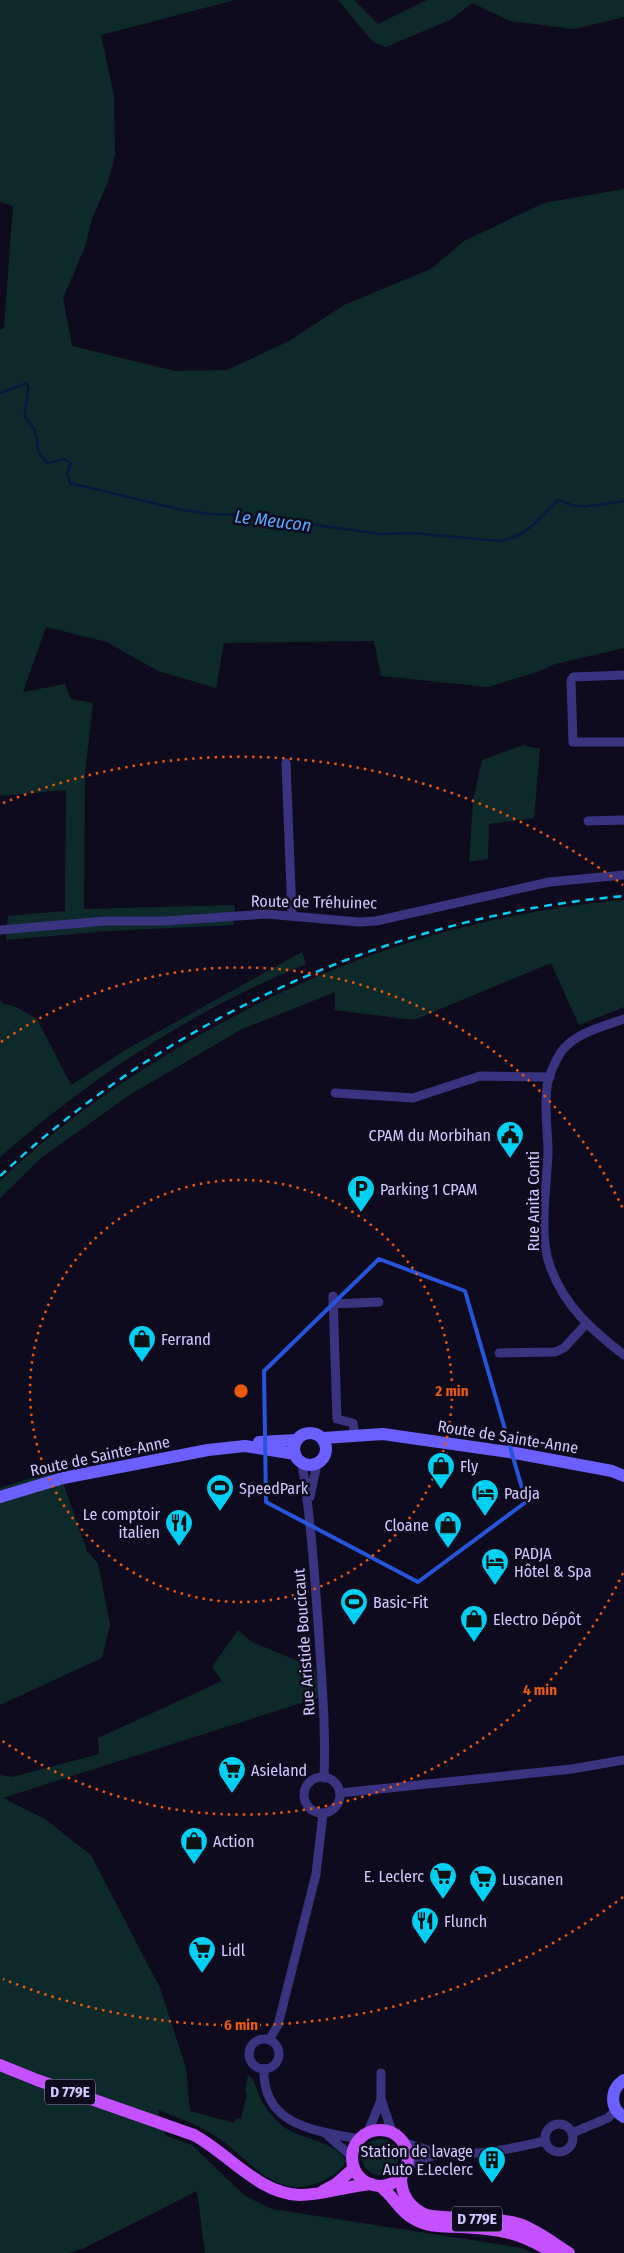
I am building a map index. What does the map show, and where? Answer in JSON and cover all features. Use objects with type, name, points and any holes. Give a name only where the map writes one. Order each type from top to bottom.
[{"type":"main road","points":[[310,1432],[323,1438],[326,1443],[326,1454],[317,1464],[299,1459],[296,1440],[310,1432]]},
{"type":"main road","name":"Route de Sainte-Anne","points":[[323,1438],[383,1434],[515,1453],[620,1473]]},
{"type":"main road","name":"Route de Sainte-Anne","points":[[326,1454],[338,1448],[398,1437]]},
{"type":"main road","name":"Route de Sainte-Anne","points":[[0,1497],[63,1478],[208,1450],[238,1442],[296,1440]]},
{"type":"main road","name":"Route de Sainte-Anne","points":[[208,1450],[245,1446],[299,1459]]},
{"type":"main road","name":"D 779E","points":[[0,2065],[37,2080],[194,2135],[210,2143],[255,2179],[270,2188],[300,2195],[336,2192],[358,2186],[375,2185],[388,2192],[401,2211],[424,2224],[504,2230],[532,2240],[552,2253]]},
{"type":"main road","points":[[620,2113],[613,2104],[614,2091],[624,2080]]},
{"type":"main road","points":[[384,2130],[392,2132],[405,2143],[408,2150],[404,2172],[391,2184],[375,2185],[358,2175],[353,2162],[364,2136],[384,2130]]},
{"type":"main road","name":"D 779E","points":[[318,2193],[336,2184],[353,2162]]},
{"type":"main road","name":"D 779E","points":[[404,2172],[401,2186],[407,2201],[421,2213],[436,2217],[487,2219],[520,2225],[537,2232],[570,2253]]},
{"type":"street","points":[[624,675],[573,677],[571,681],[573,742],[624,742]]},
{"type":"street","points":[[286,763],[292,915]]},
{"type":"street","points":[[588,821],[624,820]]},
{"type":"street","name":"Route de Tréhuinec","points":[[0,930],[106,921],[292,915],[359,922],[376,921],[549,882],[624,875]]},
{"type":"street","name":"Rue Anita Conti","points":[[624,1019],[582,1035],[572,1041],[561,1053],[550,1077],[547,1086],[545,1237],[549,1265],[567,1302],[586,1324],[624,1355]]},
{"type":"street","points":[[335,1093],[413,1098],[480,1076],[550,1077]]},
{"type":"street","points":[[354,1436],[352,1423],[337,1419],[333,1300],[379,1302]]},
{"type":"street","points":[[499,1353],[554,1352],[564,1348],[586,1324]]},
{"type":"street","name":"Rue Aristide Boucicaut","points":[[299,1459],[308,1505],[326,1736],[324,1778]]},
{"type":"street","name":"Rue Aristide Boucicaut","points":[[308,1505],[317,1464]]},
{"type":"street","points":[[340,1793],[572,1770],[602,1766],[624,1760]]},
{"type":"street","points":[[324,1778],[335,1783],[340,1793],[336,1807],[323,1814],[309,1809],[304,1795],[310,1782],[324,1778]]},
{"type":"street","points":[[269,2040],[278,2025],[316,1874],[323,1814]]},
{"type":"street","points":[[269,2040],[277,2046],[279,2056],[272,2066],[264,2069],[251,2062],[249,2050],[254,2042],[269,2040]]},
{"type":"street","points":[[264,2069],[269,2098],[279,2114],[294,2124],[325,2133],[364,2136],[381,2100]]},
{"type":"street","points":[[382,2073],[381,2100],[392,2132]]},
{"type":"street","points":[[572,2133],[620,2113]]},
{"type":"street","points":[[556,2124],[567,2127],[572,2133],[571,2145],[562,2152],[550,2149],[545,2141],[546,2132],[556,2124]]},
{"type":"street","points":[[325,2133],[353,2162]]},
{"type":"street","points":[[405,2143],[440,2153],[480,2153],[513,2149],[545,2141]]},
{"type":"street","points":[[404,2172],[440,2153]]},
{"type":"highlighted area","points":[[379,1259],[465,1291],[526,1502],[418,1582],[266,1502],[264,1371]]},
{"type":"green space","points":[[0,0],[235,0],[101,35],[114,96],[115,155],[108,182],[92,219],[85,247],[63,298],[72,346],[175,371],[227,370],[289,341],[344,305],[431,269],[464,241],[544,203],[624,189],[624,648],[555,664],[540,671],[488,687],[381,676],[374,641],[224,643],[216,688],[158,671],[107,642],[46,627],[23,692],[65,684],[71,699],[93,703],[85,773],[84,909],[235,905],[234,925],[108,931],[6,940],[8,916],[65,911],[66,790],[0,796],[0,330],[4,328],[13,206],[0,202]]},
{"type":"green space","points":[[338,0],[354,0],[378,24],[427,0],[624,0],[624,17],[574,29],[510,21],[472,3],[452,19],[386,47],[373,42]]},
{"type":"green space","points":[[523,745],[540,749],[534,818],[489,824],[488,859],[469,862],[473,801],[482,760]]},
{"type":"green space","points":[[624,900],[624,1007],[579,1025],[551,963],[414,1020],[335,1010],[335,992],[240,1030],[128,1096],[41,1158],[0,1198],[0,1181],[80,1113],[123,1082],[168,1054],[276,995],[331,971],[387,950],[444,932],[502,918],[562,907]]},
{"type":"green space","points":[[302,952],[306,964],[223,1002],[145,1048],[70,1100],[0,1157],[0,1000],[3,1004],[14,1006],[37,1019],[71,1085],[127,1049]]},
{"type":"green space","points":[[64,1467],[64,1486],[87,1551],[98,1563],[110,1625],[102,1658],[0,1705],[0,1488]]},
{"type":"green space","points":[[238,1630],[252,1642],[315,1668],[320,1697],[3,1798],[45,1819],[91,1855],[160,1988],[186,2068],[190,2111],[234,2123],[236,2118],[241,2119],[247,2094],[245,2092],[248,2075],[255,2084],[262,2102],[279,2123],[287,2129],[331,2147],[346,2160],[340,2170],[324,2180],[308,2186],[293,2187],[266,2177],[211,2133],[158,2110],[166,2136],[192,2145],[245,2196],[272,2209],[523,2248],[531,2253],[205,2253],[197,2191],[84,2248],[69,2253],[0,2253],[0,1775],[12,1777],[99,1754],[98,1738],[222,1681],[212,1667]]},
{"type":"green space","points":[[380,2139],[392,2145],[398,2157],[392,2169],[380,2175],[368,2169],[362,2157],[368,2145]]},
{"type":"waterway","name":"Le Meucon","points":[[0,393],[27,383],[25,416],[37,436],[39,453],[48,463],[64,459],[71,463],[67,474],[70,483],[178,509],[209,514],[242,515],[381,534],[412,533],[500,541],[517,536],[525,531],[560,500],[575,506],[624,501]]},
{"type":"railway","points":[[0,1176],[66,1119],[137,1068],[211,1023],[289,984],[369,951],[453,926],[538,907],[624,896]]},
{"type":"place","name":"CPAM du Morbihan","points":[[510,1159]]},
{"type":"place","name":"Parking 1 CPAM","points":[[361,1213]]},
{"type":"place","name":"Ferrand","points":[[142,1363]]},
{"type":"place","name":"Fly","points":[[441,1490]]},
{"type":"place","name":"SpeedPark","points":[[220,1512]]},
{"type":"place","name":"Padja","points":[[485,1517]]},
{"type":"place","name":"Le comptoir italien","points":[[179,1547]]},
{"type":"place","name":"Cloane","points":[[448,1549]]},
{"type":"place","name":"PADJA Hôtel & Spa","points":[[495,1586]]},
{"type":"place","name":"Basic-Fit","points":[[354,1626]]},
{"type":"place","name":"Electro Dépôt","points":[[474,1643]]},
{"type":"place","name":"Asieland","points":[[232,1794]]},
{"type":"place","name":"Action","points":[[194,1865]]},
{"type":"place","name":"E. Leclerc","points":[[443,1900]]},
{"type":"place","name":"Luscanen","points":[[483,1903]]},
{"type":"place","name":"Flunch","points":[[425,1945]]},
{"type":"place","name":"Lidl","points":[[202,1974]]},
{"type":"place","name":"Station de lavage Auto E.Leclerc","points":[[492,2184]]}]
